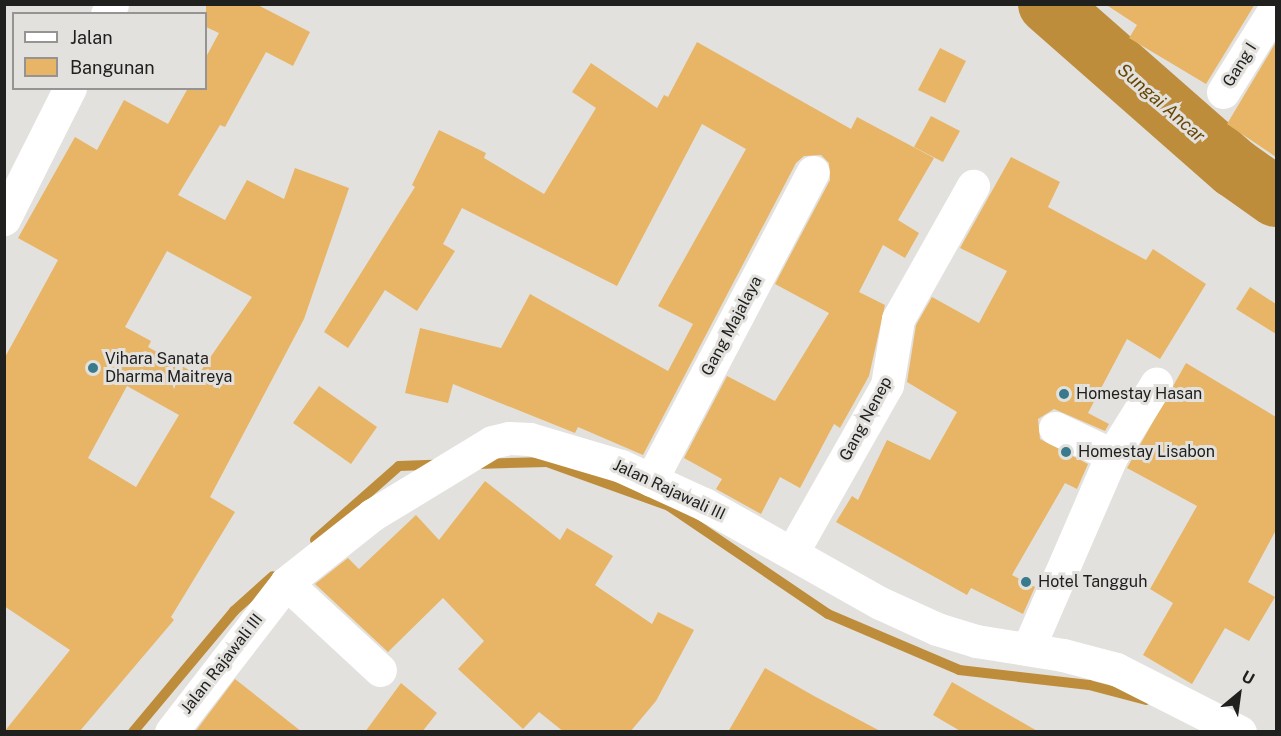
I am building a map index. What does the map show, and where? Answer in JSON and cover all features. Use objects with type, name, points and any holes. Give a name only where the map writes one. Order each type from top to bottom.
[{"type":"street","name":"Gang I","points":[[1223,92],[1276,7]]},
{"type":"street","points":[[4,219],[69,90]]},
{"type":"street","name":"Gang Majalaya","points":[[651,480],[813,172]]},
{"type":"street","name":"Gang Nenep","points":[[793,551],[887,384],[898,319],[973,186]]},
{"type":"street","points":[[1028,649],[1112,455],[1156,384]]},
{"type":"street","points":[[1055,428],[1112,455]]},
{"type":"street","name":"Jalan Rajawali III","points":[[171,732],[286,584],[372,515],[492,442],[530,439],[580,452],[651,480],[793,551],[880,603],[937,629],[976,642],[1028,649],[1116,669],[1240,732]]},
{"type":"street","points":[[286,584],[380,670]]},
{"type":"building","points":[[206,4],[256,4],[310,32],[293,66],[266,52],[225,127],[220,125],[178,195],[225,220],[247,180],[284,199],[295,168],[349,188],[304,319],[210,497],[235,512],[171,617],[174,620],[79,732],[4,732],[70,650],[4,606],[4,359],[58,260],[18,238],[75,137],[97,150],[124,100],[168,124],[187,90],[207,90],[207,55],[219,33],[207,27]],"holes":[[[167,251],[252,297],[198,375],[148,347],[151,341],[125,327]],[[127,386],[179,415],[136,487],[88,458]]]},
{"type":"building","points":[[1105,4],[1255,4],[1206,84],[1129,38],[1137,25]]},
{"type":"building","points":[[697,42],[851,129],[857,117],[934,158],[898,220],[919,233],[905,258],[883,245],[859,292],[885,305],[869,376],[840,428],[834,424],[800,488],[780,477],[761,514],[716,489],[722,479],[684,458],[727,376],[775,401],[829,313],[775,284],[830,180],[829,163],[821,155],[804,156],[796,163],[643,455],[578,427],[575,433],[453,384],[448,403],[405,393],[420,328],[501,348],[530,294],[668,371],[693,324],[658,306],[746,149],[702,124],[617,286],[462,208],[443,244],[455,251],[417,311],[385,290],[348,348],[324,332],[415,187],[412,185],[439,130],[486,153],[484,158],[544,194],[596,108],[572,92],[591,63],[657,108],[664,95],[668,97]]},
{"type":"building","points":[[1276,42],[1276,157],[1227,124]]},
{"type":"building","points":[[940,48],[966,61],[945,103],[918,90]]},
{"type":"building","points":[[931,116],[960,131],[943,162],[914,147]]},
{"type":"building","points":[[1011,157],[1060,182],[1048,207],[1146,260],[1153,249],[1206,284],[1160,359],[1127,339],[1088,413],[1109,424],[1105,431],[1054,409],[1038,419],[1040,439],[1088,464],[1077,489],[1065,483],[1012,575],[1035,587],[1023,614],[971,588],[967,595],[836,522],[852,496],[858,500],[887,440],[930,460],[957,412],[907,382],[916,325],[932,297],[979,323],[1007,271],[960,248]]},
{"type":"building","points":[[1250,287],[1276,304],[1276,334],[1236,309]]},
{"type":"building","points":[[1186,363],[1276,417],[1276,530],[1248,582],[1275,597],[1249,641],[1225,628],[1192,684],[1143,655],[1173,603],[1150,589],[1197,506],[1127,468]]},
{"type":"building","points":[[319,386],[377,427],[351,464],[293,423]]},
{"type":"building","points":[[485,481],[560,540],[567,528],[613,556],[595,585],[652,624],[658,612],[694,630],[656,701],[630,732],[564,732],[539,712],[523,729],[458,669],[484,641],[443,598],[388,652],[315,584],[348,558],[359,569],[416,515],[439,540]]},
{"type":"building","points":[[765,668],[814,696],[882,732],[728,732]]},
{"type":"building","points":[[235,679],[302,732],[195,732]]},
{"type":"building","points":[[952,682],[1039,732],[962,732],[933,715]]},
{"type":"building","points":[[401,683],[437,713],[422,732],[365,732]]},
{"type":"waterway","name":"Sungai Ancar","points":[[1048,4],[1235,168],[1276,197]]},
{"type":"waterway","points":[[476,464],[547,462],[669,506],[828,614],[959,670],[1089,685],[1146,700]]},
{"type":"waterway","points":[[315,540],[399,466],[433,465]]},
{"type":"waterway","points":[[133,732],[234,611],[273,576]]},
{"type":"place","name":"Vihara Sanata Dharma Maitreya","points":[[93,368]]},
{"type":"place","name":"Homestay Hasan","points":[[1064,394]]},
{"type":"place","name":"Homestay Lisabon","points":[[1066,452]]},
{"type":"place","name":"Hotel Tangguh","points":[[1026,582]]}]
